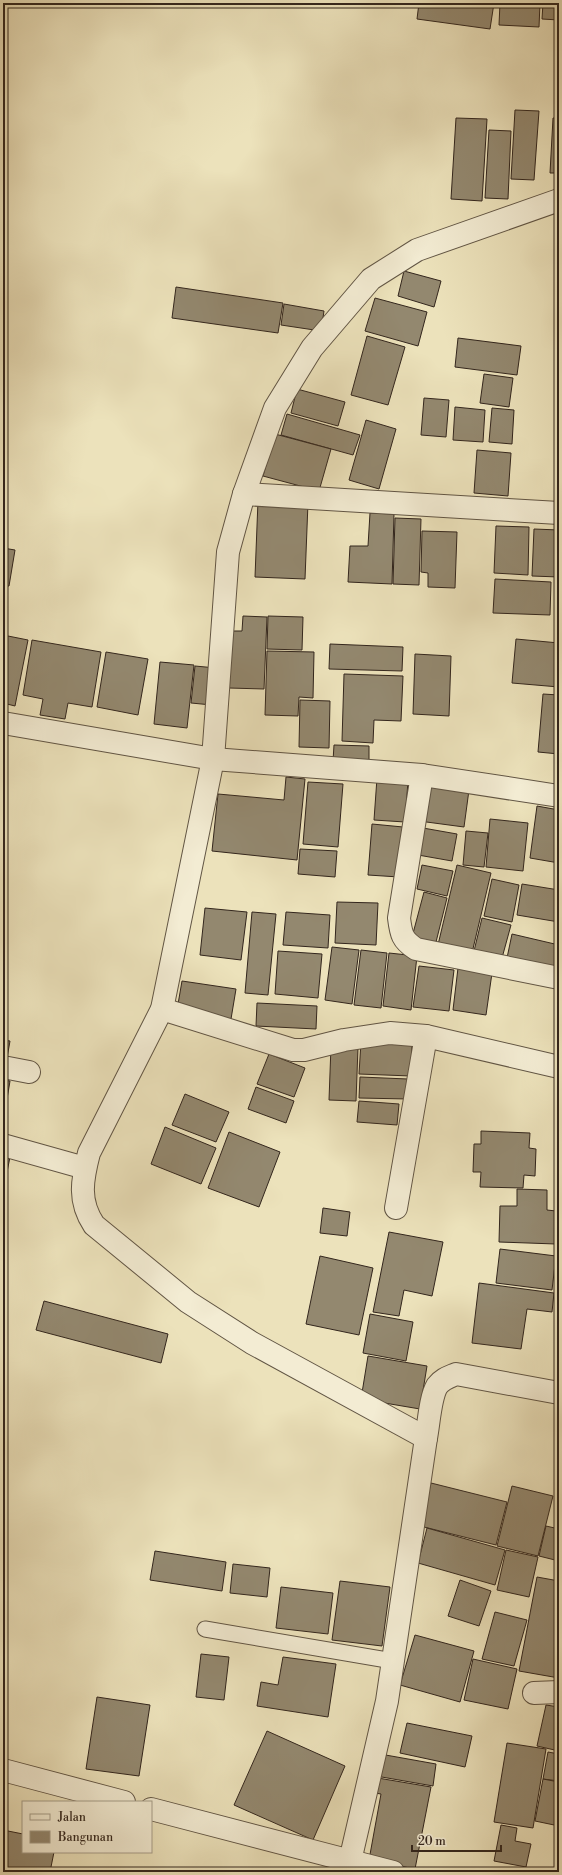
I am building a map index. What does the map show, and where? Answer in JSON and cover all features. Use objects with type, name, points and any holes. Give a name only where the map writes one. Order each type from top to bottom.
[{"type":"street","points":[[426,1438],[252,1342],[188,1302],[94,1225],[86,1213],[82,1196],[85,1168],[89,1153],[162,1009],[213,759],[228,552],[244,494],[274,408],[312,348],[371,279],[417,250],[559,200]]},
{"type":"street","points":[[244,494],[559,513]]},
{"type":"street","points":[[3,723],[213,759],[422,775],[559,796]]},
{"type":"street","points":[[422,775],[398,918],[401,932],[406,943],[416,950],[559,978]]},
{"type":"street","points":[[162,1009],[293,1050],[304,1050],[344,1040],[390,1033],[426,1036],[559,1066]]},
{"type":"street","points":[[396,1208],[426,1036]]},
{"type":"street","points":[[3,1067],[29,1072]]},
{"type":"street","points":[[3,1145],[85,1168]]},
{"type":"street","points":[[350,1861],[387,1701],[426,1438],[434,1396],[438,1385],[445,1378],[456,1374],[559,1393]]},
{"type":"street","points":[[534,1692],[559,1692]]},
{"type":"street","points":[[3,1770],[120,1801]]},
{"type":"street","points":[[152,1809],[393,1872]]},
{"type":"lane","points":[[205,1630],[393,1661]]},
{"type":"building","points":[[419,3],[494,3],[490,29],[417,19]]},
{"type":"building","points":[[500,3],[540,3],[539,27],[499,25]]},
{"type":"building","points":[[543,3],[559,3],[559,20],[542,19]]},
{"type":"building","points":[[515,110],[539,111],[534,180],[511,179]]},
{"type":"building","points":[[456,118],[487,119],[482,201],[451,199]]},
{"type":"building","points":[[553,118],[559,118],[559,173],[550,173]]},
{"type":"building","points":[[489,130],[511,131],[508,199],[485,198]]},
{"type":"building","points":[[404,271],[441,281],[434,307],[398,296]]},
{"type":"building","points":[[176,287],[283,303],[278,333],[172,318]]},
{"type":"building","points":[[375,298],[427,312],[418,346],[365,331]]},
{"type":"building","points":[[284,304],[324,311],[321,331],[281,325]]},
{"type":"building","points":[[367,336],[405,347],[388,405],[351,395]]},
{"type":"building","points":[[458,338],[521,346],[517,375],[455,367]]},
{"type":"building","points":[[484,374],[513,378],[509,407],[480,403]]},
{"type":"building","points":[[297,389],[345,402],[338,426],[291,413]]},
{"type":"building","points":[[424,398],[449,400],[446,437],[421,435]]},
{"type":"building","points":[[455,407],[485,410],[483,442],[453,440]]},
{"type":"building","points":[[492,408],[514,410],[512,444],[489,442]]},
{"type":"building","points":[[287,414],[360,435],[353,455],[281,435]]},
{"type":"building","points":[[366,420],[396,429],[379,489],[349,480]]},
{"type":"building","points":[[275,434],[331,449],[319,491],[263,476]]},
{"type":"building","points":[[477,450],[511,453],[508,496],[474,493]]},
{"type":"building","points":[[258,501],[308,503],[305,579],[255,577]]},
{"type":"building","points":[[370,513],[394,514],[392,584],[348,582],[350,546],[368,546]]},
{"type":"building","points":[[395,518],[421,519],[419,585],[393,584]]},
{"type":"building","points":[[496,526],[529,527],[528,575],[494,573]]},
{"type":"building","points":[[534,529],[559,530],[559,577],[532,576]]},
{"type":"building","points":[[422,531],[457,532],[455,588],[428,587],[428,573],[421,572]]},
{"type":"building","points":[[3,548],[15,550],[9,586],[3,586]]},
{"type":"building","points":[[495,579],[551,582],[550,615],[493,613]]},
{"type":"building","points":[[243,616],[267,617],[264,689],[229,688],[231,631],[242,631]]},
{"type":"building","points":[[268,616],[303,617],[302,650],[267,649]]},
{"type":"building","points":[[3,635],[28,640],[15,706],[3,703]]},
{"type":"building","points":[[516,639],[559,643],[559,687],[512,683]]},
{"type":"building","points":[[32,640],[101,652],[92,707],[68,703],[65,719],[40,715],[43,699],[23,695]]},
{"type":"building","points":[[330,644],[403,647],[402,671],[329,669]]},
{"type":"building","points":[[267,651],[314,652],[313,698],[299,697],[298,716],[265,715]]},
{"type":"building","points":[[106,652],[148,659],[138,715],[97,707]]},
{"type":"building","points":[[415,654],[451,656],[449,716],[413,714]]},
{"type":"building","points":[[160,662],[194,665],[187,728],[154,724]]},
{"type":"building","points":[[195,666],[216,668],[212,705],[191,703]]},
{"type":"building","points":[[344,674],[403,676],[401,721],[374,720],[373,743],[342,741]]},
{"type":"building","points":[[543,694],[559,695],[559,754],[538,752]]},
{"type":"building","points":[[300,700],[330,701],[329,748],[299,747]]},
{"type":"building","points":[[334,745],[369,746],[369,763],[333,761]]},
{"type":"building","points":[[286,777],[305,779],[297,860],[212,851],[218,794],[284,800]]},
{"type":"building","points":[[377,778],[408,781],[405,822],[374,820]]},
{"type":"building","points":[[308,782],[343,784],[338,847],[303,844]]},
{"type":"building","points":[[425,784],[469,790],[464,827],[419,821]]},
{"type":"building","points":[[537,806],[559,810],[559,863],[530,858]]},
{"type":"building","points":[[490,819],[528,823],[523,871],[486,867]]},
{"type":"building","points":[[372,824],[403,827],[399,877],[368,875]]},
{"type":"building","points":[[423,828],[457,834],[452,861],[418,855]]},
{"type":"building","points":[[466,831],[488,833],[484,867],[463,865]]},
{"type":"building","points":[[300,849],[337,851],[335,877],[298,874]]},
{"type":"building","points":[[422,865],[453,871],[447,896],[417,889]]},
{"type":"building","points":[[457,865],[491,873],[471,957],[437,949]]},
{"type":"building","points":[[492,879],[519,885],[512,922],[484,916]]},
{"type":"building","points":[[522,884],[559,890],[559,922],[517,915]]},
{"type":"building","points":[[424,892],[447,898],[435,946],[411,941]]},
{"type":"building","points":[[337,902],[378,903],[376,945],[335,943]]},
{"type":"building","points":[[205,908],[247,912],[241,960],[200,955]]},
{"type":"building","points":[[252,912],[276,914],[268,995],[245,993]]},
{"type":"building","points":[[286,912],[330,915],[328,948],[283,945]]},
{"type":"building","points":[[482,918],[511,925],[502,958],[474,951]]},
{"type":"building","points":[[512,934],[559,945],[559,970],[507,958]]},
{"type":"building","points":[[332,947],[359,950],[352,1004],[325,1000]]},
{"type":"building","points":[[361,950],[387,953],[381,1008],[354,1005]]},
{"type":"building","points":[[278,951],[322,954],[318,998],[275,994]]},
{"type":"building","points":[[389,953],[417,956],[411,1010],[383,1006]]},
{"type":"building","points":[[419,966],[454,970],[449,1011],[413,1007]]},
{"type":"building","points":[[458,968],[492,973],[486,1015],[453,1010]]},
{"type":"building","points":[[182,981],[236,989],[231,1019],[177,1010]]},
{"type":"building","points":[[257,1003],[317,1006],[316,1029],[256,1026]]},
{"type":"building","points":[[3,1040],[10,1041],[7,1058],[3,1057]]},
{"type":"building","points":[[361,1042],[412,1044],[411,1076],[359,1074]]},
{"type":"building","points":[[331,1046],[358,1047],[356,1101],[329,1100]]},
{"type":"building","points":[[269,1054],[305,1068],[294,1097],[257,1084]]},
{"type":"building","points":[[360,1077],[408,1079],[408,1099],[359,1098]]},
{"type":"building","points":[[3,1080],[10,1081],[7,1099],[3,1098]]},
{"type":"building","points":[[256,1087],[294,1101],[286,1123],[248,1109]]},
{"type":"building","points":[[185,1094],[229,1112],[216,1142],[172,1125]]},
{"type":"building","points":[[359,1101],[399,1104],[397,1125],[357,1122]]},
{"type":"building","points":[[165,1127],[216,1148],[201,1184],[151,1164]]},
{"type":"building","points":[[481,1131],[530,1133],[529,1148],[536,1149],[535,1176],[524,1175],[523,1188],[480,1187],[481,1172],[473,1172],[474,1144],[481,1144]]},
{"type":"building","points":[[229,1132],[280,1152],[259,1207],[208,1188]]},
{"type":"building","points":[[3,1156],[10,1157],[4,1187],[3,1186]]},
{"type":"building","points":[[517,1189],[547,1190],[547,1210],[556,1211],[556,1244],[499,1242],[500,1206],[517,1206]]},
{"type":"building","points":[[323,1208],[350,1212],[347,1236],[320,1233]]},
{"type":"building","points":[[389,1232],[443,1242],[432,1296],[404,1290],[399,1316],[373,1312]]},
{"type":"building","points":[[500,1249],[556,1256],[552,1290],[496,1283]]},
{"type":"building","points":[[320,1256],[373,1268],[359,1335],[306,1324]]},
{"type":"building","points":[[479,1283],[554,1293],[552,1312],[527,1309],[521,1349],[472,1343]]},
{"type":"building","points":[[44,1301],[168,1334],[161,1363],[36,1330]]},
{"type":"building","points":[[370,1314],[413,1322],[406,1361],[363,1353]]},
{"type":"building","points":[[368,1356],[427,1366],[420,1409],[361,1399]]},
{"type":"building","points":[[431,1483],[507,1502],[496,1545],[420,1526]]},
{"type":"building","points":[[512,1486],[553,1496],[538,1556],[497,1546]]},
{"type":"building","points":[[546,1526],[559,1529],[559,1561],[539,1556]]},
{"type":"building","points":[[427,1528],[505,1550],[495,1585],[418,1563]]},
{"type":"building","points":[[506,1550],[538,1557],[529,1597],[497,1590]]},
{"type":"building","points":[[155,1551],[226,1562],[222,1591],[150,1580]]},
{"type":"building","points":[[233,1564],[270,1568],[267,1597],[230,1593]]},
{"type":"building","points":[[537,1577],[559,1581],[559,1678],[519,1671]]},
{"type":"building","points":[[460,1580],[491,1591],[479,1626],[448,1616]]},
{"type":"building","points":[[340,1581],[390,1587],[382,1646],[332,1640]]},
{"type":"building","points":[[281,1587],[333,1593],[328,1634],[276,1628]]},
{"type":"building","points":[[495,1612],[527,1620],[514,1666],[482,1659]]},
{"type":"building","points":[[415,1635],[474,1651],[460,1702],[400,1685]]},
{"type":"building","points":[[201,1654],[229,1657],[224,1700],[196,1697]]},
{"type":"building","points":[[283,1657],[336,1664],[328,1717],[257,1706],[261,1682],[278,1685]]},
{"type":"building","points":[[473,1659],[517,1669],[508,1709],[464,1700]]},
{"type":"building","points":[[97,1697],[150,1705],[139,1776],[86,1769]]},
{"type":"building","points":[[546,1705],[559,1707],[559,1751],[537,1746]]},
{"type":"building","points":[[407,1723],[472,1736],[465,1767],[400,1753]]},
{"type":"building","points":[[267,1731],[345,1766],[313,1840],[234,1805]]},
{"type":"building","points":[[507,1743],[546,1749],[533,1828],[494,1822]]},
{"type":"building","points":[[548,1752],[559,1754],[559,1781],[543,1779]]},
{"type":"building","points":[[380,1754],[436,1764],[433,1786],[376,1776]]},
{"type":"building","points":[[372,1777],[431,1787],[415,1869],[369,1860],[381,1794],[369,1792]]},
{"type":"building","points":[[543,1779],[559,1782],[559,1826],[535,1821]]},
{"type":"building","points":[[501,1825],[517,1828],[515,1841],[531,1844],[526,1867],[494,1861]]},
{"type":"building","points":[[3,1830],[22,1834],[22,1853],[54,1853],[50,1872],[3,1872]]}]
